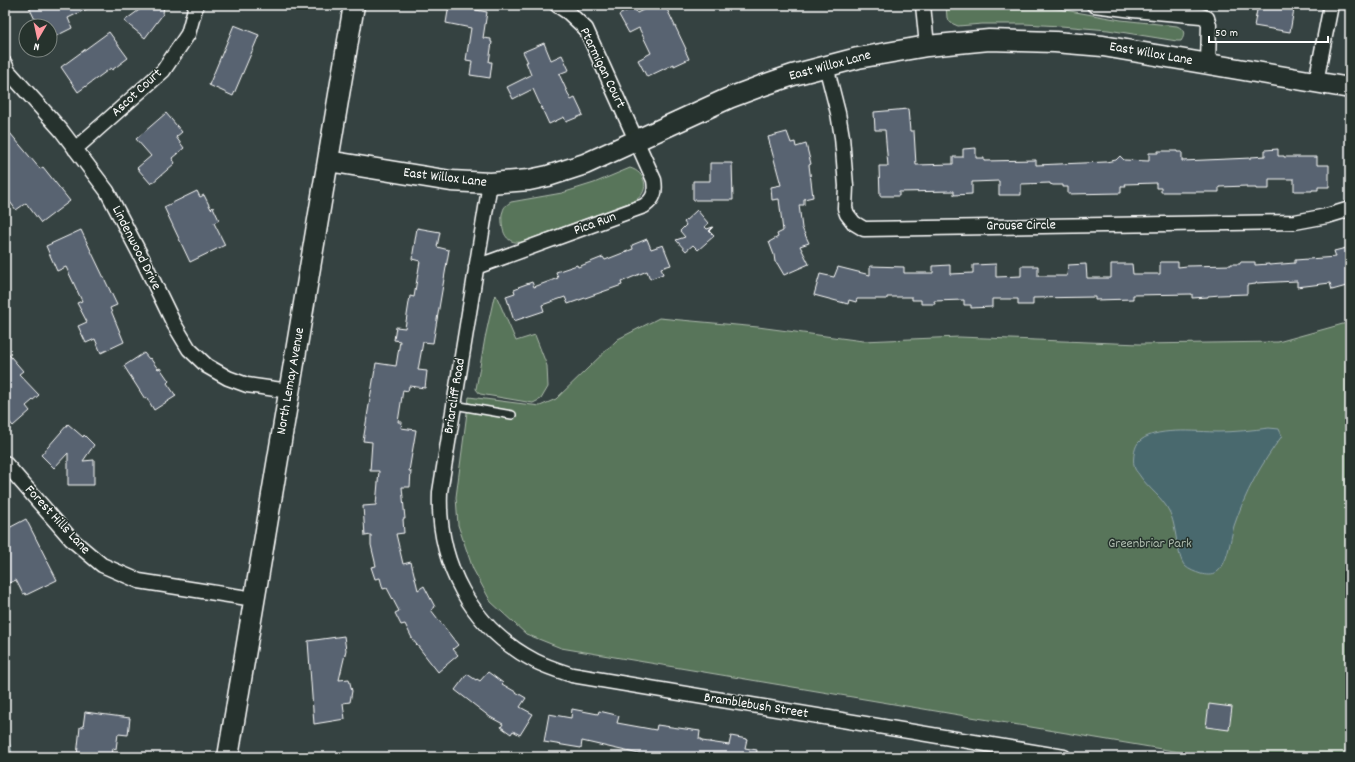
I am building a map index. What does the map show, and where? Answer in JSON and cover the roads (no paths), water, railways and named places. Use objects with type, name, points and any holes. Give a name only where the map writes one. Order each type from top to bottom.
[{"type":"main road","name":"North Lemay Avenue","points":[[228,757],[354,5]]},
{"type":"main road","name":"East Willox Lane","points":[[328,161],[451,181],[490,184],[529,180],[567,171],[585,164],[729,98],[793,75],[891,51],[990,40],[1055,42],[1103,46],[1350,88]]},
{"type":"street","name":"Ascot Court","points":[[75,149],[163,71],[188,34],[196,5]]},
{"type":"street","name":"Ptarmigan Court","points":[[557,5],[569,12],[586,29],[636,140]]},
{"type":"street","points":[[923,5],[927,46]]},
{"type":"street","points":[[1094,5],[1201,16],[1207,18],[1209,25],[1208,64]]},
{"type":"street","points":[[1316,82],[1331,5]]},
{"type":"street","name":"Lindenwood Drive","points":[[5,64],[8,71],[61,130],[107,191],[188,349],[207,366],[228,378],[247,385],[289,392]]},
{"type":"street","name":"Grouse Circle","points":[[826,66],[838,113],[842,137],[847,214],[854,223],[864,228],[1294,222],[1328,216],[1350,209]]},
{"type":"street","name":"Pica Run","points":[[476,266],[649,203],[654,193],[654,180],[636,140]]},
{"type":"street","name":"Briarcliff Road","points":[[470,604],[452,570],[446,555],[440,524],[440,492],[490,184]]},
{"type":"street","name":"Forest Hills Lane","points":[[5,463],[70,539],[102,565],[139,581],[254,599]]},
{"type":"street","name":"Bramblebush Street","points":[[470,604],[485,624],[509,645],[536,662],[572,675],[1064,757]]},
{"type":"lane","points":[[454,404],[512,415]]},
{"type":"water","points":[[1269,428],[1279,429],[1282,436],[1260,468],[1248,490],[1234,526],[1228,552],[1223,564],[1216,573],[1211,575],[1201,574],[1190,570],[1182,561],[1174,524],[1169,511],[1163,501],[1135,469],[1134,459],[1138,443],[1154,434],[1164,432],[1224,432]]},
{"type":"water","points":[[5,725],[13,757],[5,757]]},
{"type":"park label","name":"Greenbriar Park","points":[[1150,544]]}]
